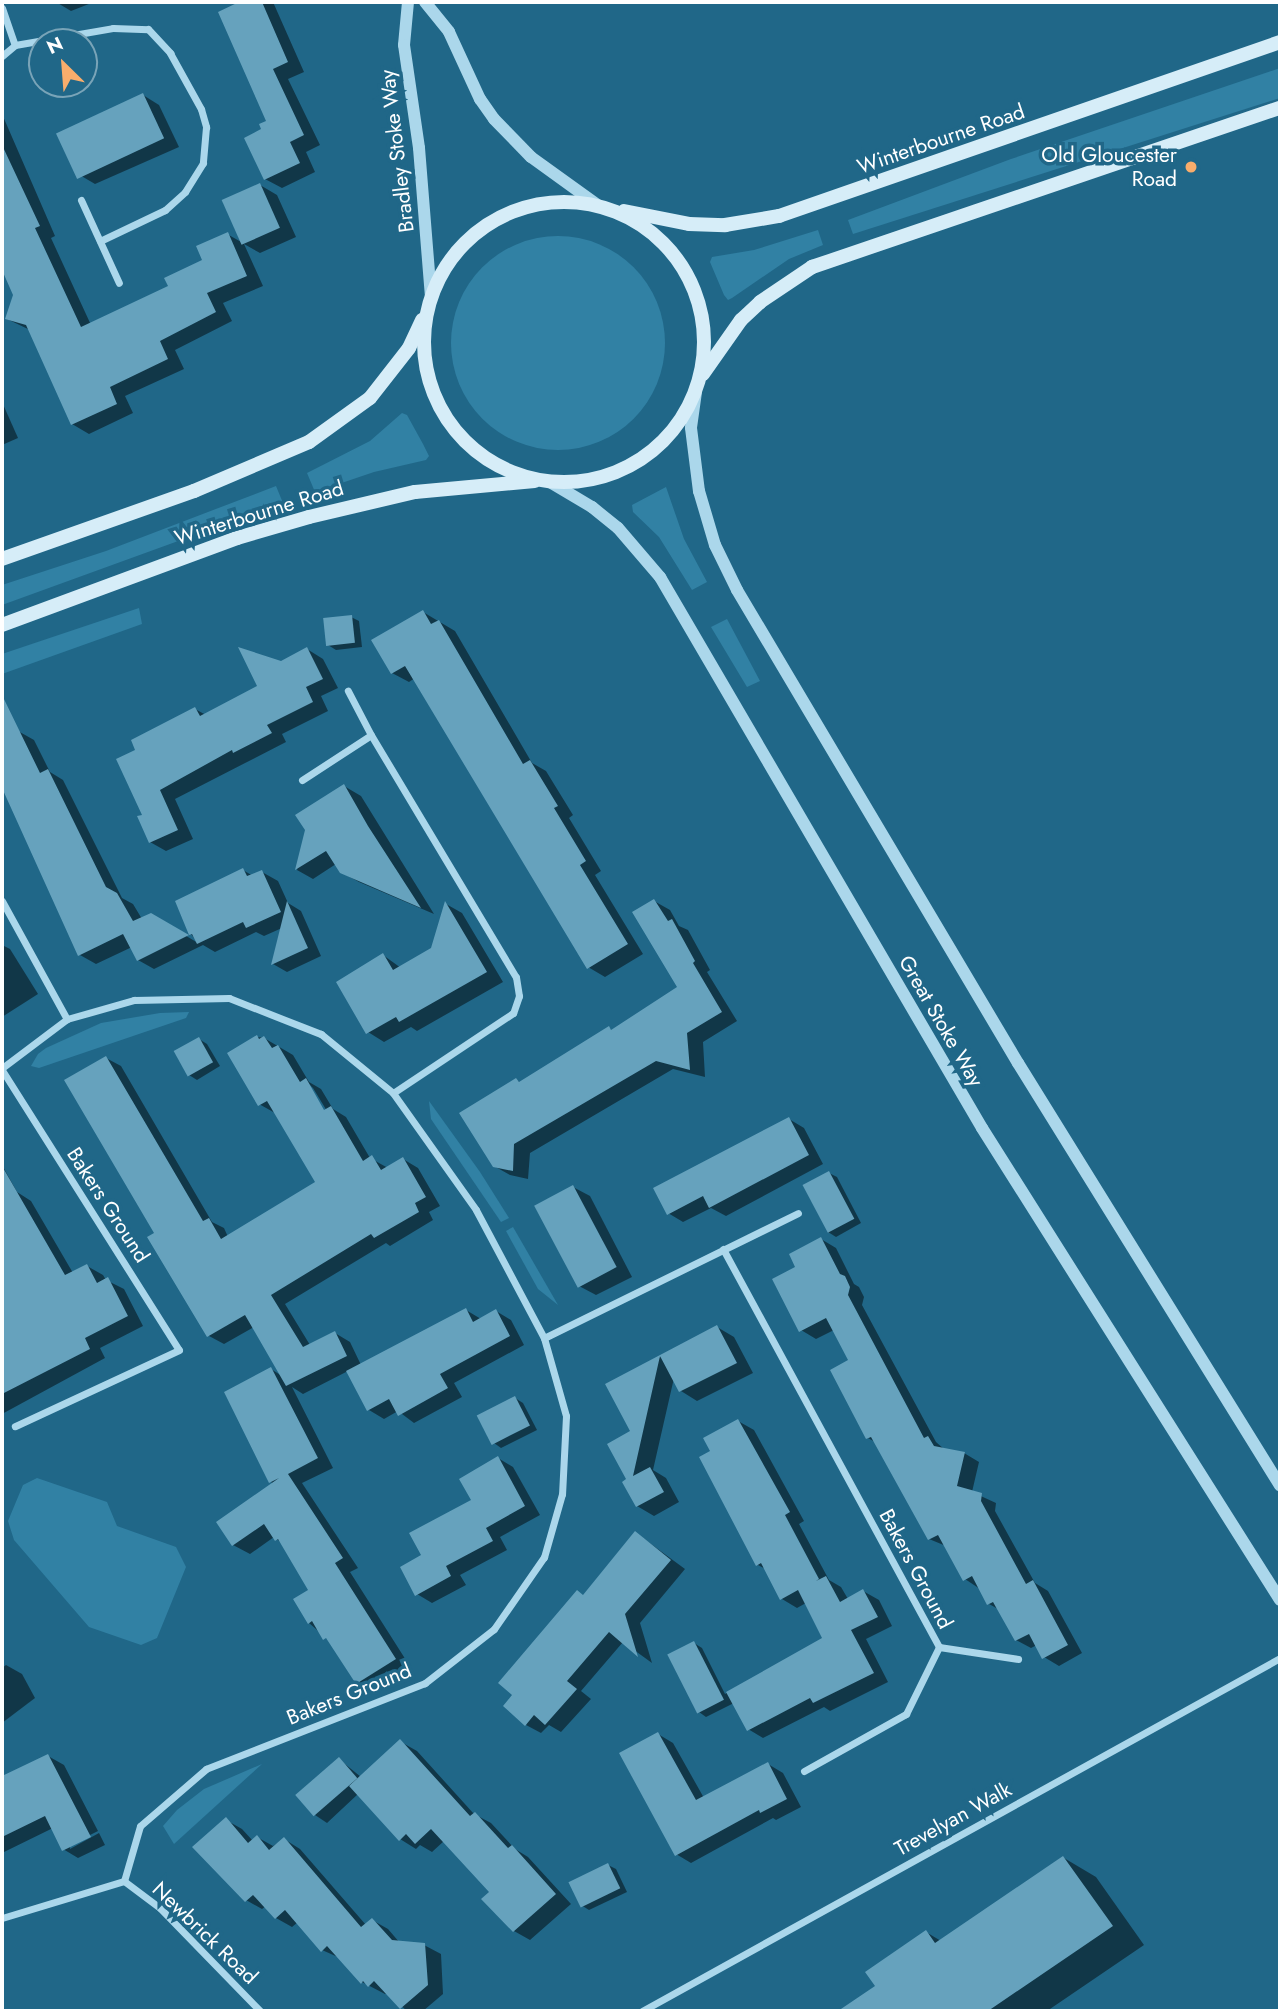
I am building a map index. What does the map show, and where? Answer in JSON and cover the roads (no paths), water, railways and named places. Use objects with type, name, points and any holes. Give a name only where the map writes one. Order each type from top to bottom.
[{"type":"main road","name":"Winterbourne Road","points":[[2,559],[194,491],[309,442],[370,398],[388,378],[409,348],[451,260],[480,230],[517,210],[557,202],[603,207],[689,224],[724,225],[779,216],[1280,42]]},
{"type":"main road","points":[[698,386],[741,320],[760,302],[812,267],[1280,108]]},
{"type":"main road","points":[[603,207],[646,228],[677,258],[697,295],[705,337],[698,386]]},
{"type":"main road","points":[[430,303],[424,346],[430,384],[446,418],[471,447],[503,468],[545,481]]},
{"type":"main road","name":"Winterbourne Road","points":[[2,625],[237,538],[309,517],[415,492],[596,479],[638,461],[673,431],[698,386]]},
{"type":"street","name":"Bradley Stoke Way","points":[[408,2],[404,45],[419,148],[430,303]]},
{"type":"street","points":[[425,2],[449,32],[480,99],[495,119],[531,158],[603,207]]},
{"type":"street","points":[[2,8],[15,45]]},
{"type":"street","points":[[2,56],[15,45],[113,28],[148,29],[170,53],[201,109],[206,127],[203,163],[185,192],[164,210],[100,241]]},
{"type":"street","points":[[81,200],[118,283]]},
{"type":"street","name":"Great Stoke Way","points":[[698,386],[691,428],[699,491],[715,545],[737,590],[1017,1063],[1280,1485]]},
{"type":"street","name":"Great Stoke Way","points":[[545,481],[592,507],[618,528],[660,576],[982,1128],[1280,1600]]},
{"type":"street","points":[[348,691],[371,735],[516,977],[519,996],[513,1013],[393,1093]]},
{"type":"street","points":[[302,780],[371,735]]},
{"type":"street","points":[[2,901],[67,1019]]},
{"type":"street","name":"Bakers Ground","points":[[16,1426],[179,1350],[2,1069],[67,1019],[134,1000],[229,998],[321,1034],[393,1093],[476,1210],[544,1338],[566,1416],[562,1494],[544,1557],[494,1629],[425,1683],[206,1769],[140,1826],[124,1881]]},
{"type":"street","points":[[544,1338],[798,1213]]},
{"type":"street","name":"Bakers Ground","points":[[723,1250],[939,1647]]},
{"type":"street","name":"Bakers Ground","points":[[939,1647],[1018,1659]]},
{"type":"street","name":"Bakers Ground","points":[[804,1771],[906,1714],[939,1647]]},
{"type":"street","name":"Trevelyan Walk","points":[[642,2011],[1280,1658]]},
{"type":"street","points":[[2,1918],[124,1881]]},
{"type":"street","name":"Newbrick Road","points":[[124,1881],[160,1908],[260,2011]]},
{"type":"place","name":"Old Gloucester Road","points":[[1191,167]]}]
